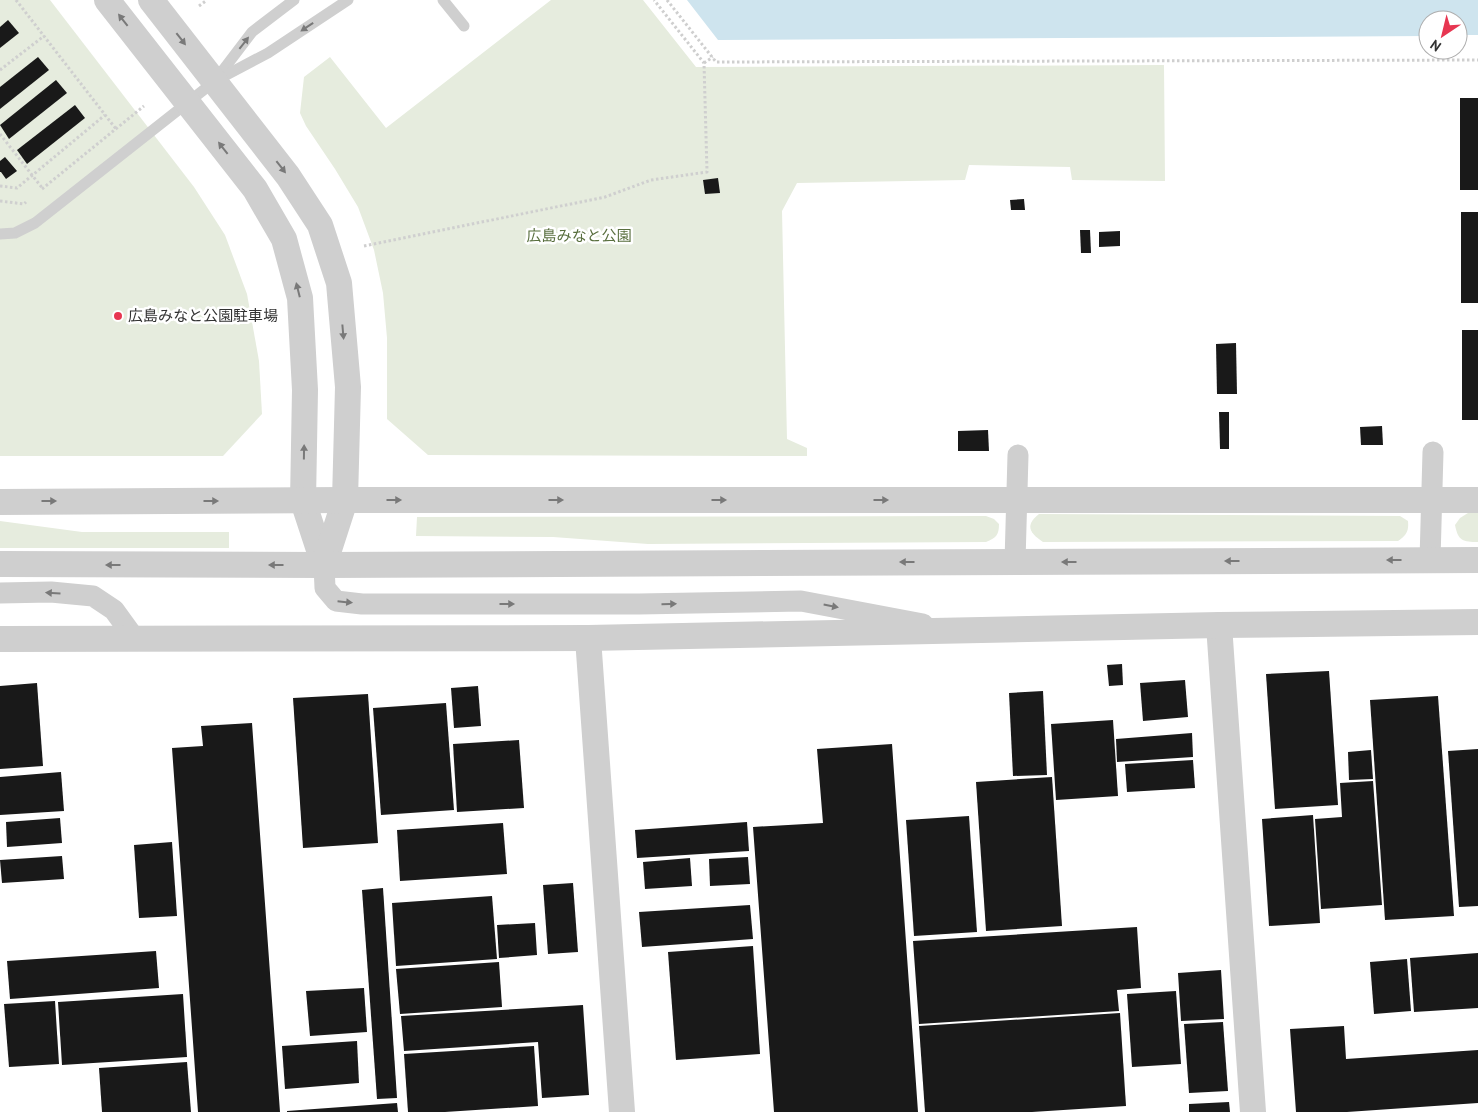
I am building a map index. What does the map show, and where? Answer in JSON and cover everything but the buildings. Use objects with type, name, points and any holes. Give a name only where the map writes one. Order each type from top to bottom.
[{"type":"street","points":[[107,0],[255,189],[284,240],[300,298],[305,390],[303,500],[324,566]]},
{"type":"street","points":[[151,0],[288,176],[320,225],[339,283],[348,387],[345,500],[324,566],[324,588],[336,601],[362,604],[639,604],[801,601],[957,631]]},
{"type":"street","points":[[1430,560],[1433,452]]},
{"type":"street","points":[[1015,562],[1018,455]]},
{"type":"street","points":[[0,502],[303,500],[1478,500]]},
{"type":"street","points":[[0,564],[324,566],[1478,560]]},
{"type":"street","points":[[0,592],[51,592],[93,596],[114,610],[136,639]]},
{"type":"street","points":[[0,639],[588,638],[1219,625],[1478,622]]},
{"type":"street","points":[[1219,625],[1253,1112]]},
{"type":"street","points":[[588,638],[622,1112]]},
{"type":"lane","points":[[214,81],[252,32],[294,0]]},
{"type":"lane","points":[[0,234],[15,233],[35,223],[214,81],[268,53],[348,0]]},
{"type":"lane","points":[[443,0],[464,26]]},
{"type":"path","points":[[16,0],[116,129]]},
{"type":"path","points":[[199,6],[207,0]]},
{"type":"path","points":[[364,246],[605,197],[651,180],[707,172],[704,63],[654,0]]},
{"type":"path","points":[[667,0],[716,62],[1478,60]]},
{"type":"path","points":[[0,70],[44,36]]},
{"type":"path","points":[[704,63],[712,57]]},
{"type":"path","points":[[36,194],[144,106]]},
{"type":"path","points":[[0,186],[17,188],[105,115]]},
{"type":"path","points":[[0,134],[43,189]]},
{"type":"path","points":[[0,201],[24,204],[30,199]]},
{"type":"green space","points":[[0,0],[50,0],[194,187],[225,235],[247,294],[259,361],[262,414],[223,456],[0,456]]},
{"type":"green space","name":"広島みなと公園","points":[[551,0],[643,0],[696,67],[1164,65],[1165,181],[1072,180],[1070,167],[969,165],[965,180],[797,183],[782,211],[787,439],[807,448],[807,456],[428,455],[387,419],[387,338],[383,293],[374,250],[358,207],[306,126],[300,113],[304,77],[330,57],[386,128]]},
{"type":"green space","points":[[1468,513],[1478,513],[1478,542],[1462,540],[1456,530],[1455,525],[1460,518]]},
{"type":"green space","points":[[1039,514],[1400,516],[1408,521],[1408,528],[1403,537],[1398,541],[1043,542],[1030,529],[1030,525]]},
{"type":"green space","points":[[986,516],[994,519],[999,524],[996,536],[986,542],[648,544],[553,537],[416,536],[417,517]]},
{"type":"green space","points":[[0,521],[82,532],[229,532],[229,548],[0,548]]},
{"type":"water","points":[[687,0],[1478,0],[1478,35],[1468,35],[1468,10],[1418,10],[1418,36],[718,40]]},
{"type":"place","name":"広島みなと公園駐車場","points":[[118,316]]}]
